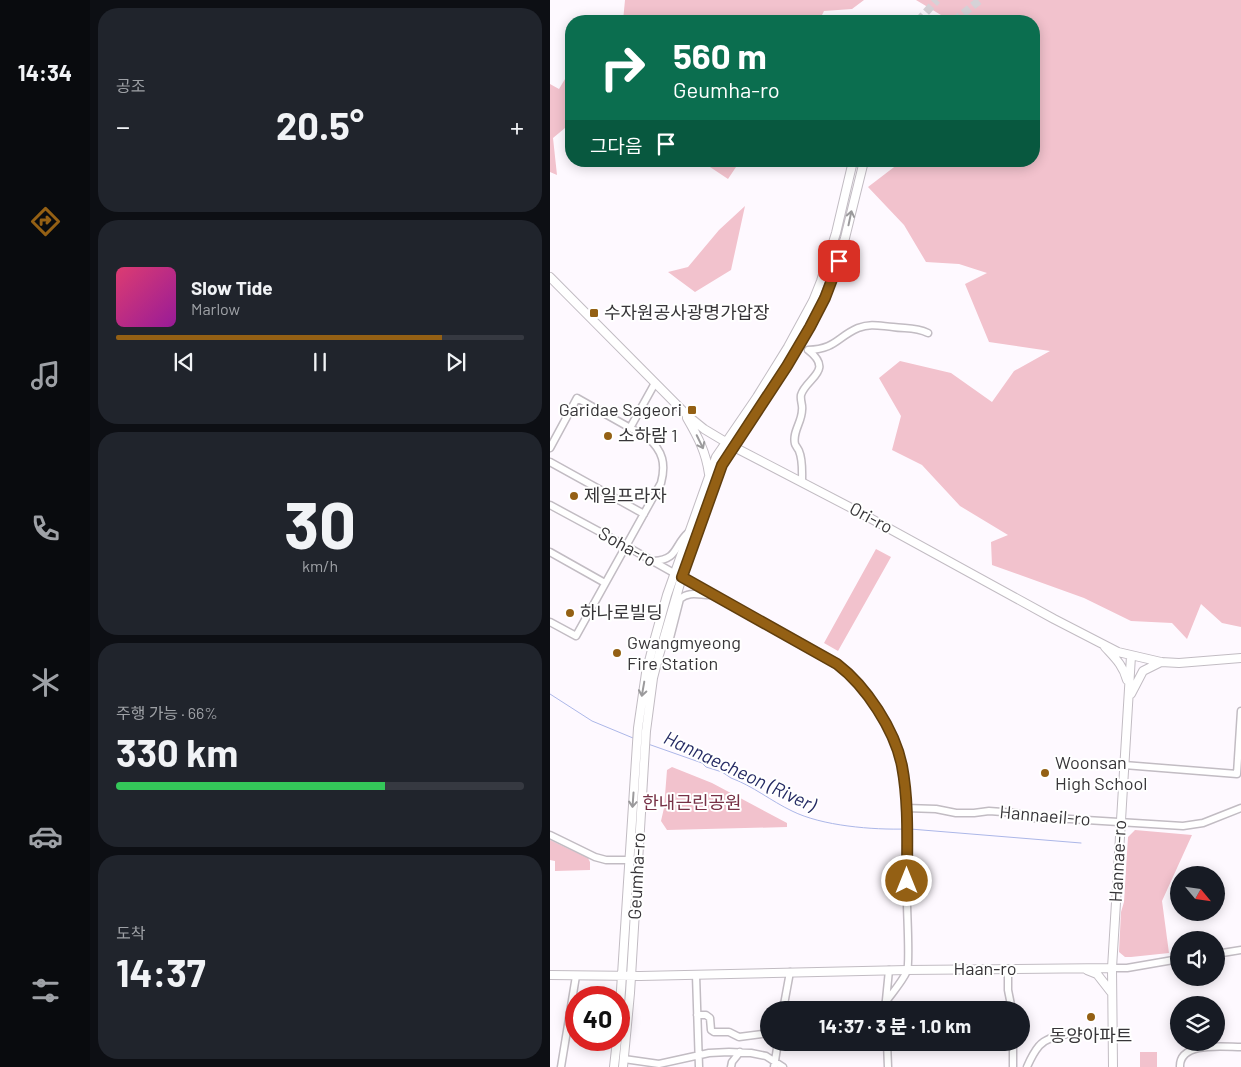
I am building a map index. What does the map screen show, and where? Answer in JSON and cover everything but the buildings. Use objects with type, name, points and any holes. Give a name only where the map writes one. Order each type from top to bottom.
[{"type":"main road","name":"Geumha-ro","points":[[642,730],[689,532],[716,457],[788,347],[813,300],[836,233],[851,167]]},
{"type":"main road","name":"Geumha-ro","points":[[624,1063],[631,975],[634,860],[646,673],[678,575],[722,465],[797,349],[814,320],[831,283],[845,238],[862,167]]},
{"type":"main road","name":"Ori-ro","points":[[550,277],[684,412],[704,429],[734,447],[1102,644],[1131,656],[1161,662],[1179,663],[1241,658]]},
{"type":"main road","points":[[684,412],[702,444],[709,476]]},
{"type":"main road","points":[[1102,644],[1118,660],[1123,668],[1127,679],[1128,698]]},
{"type":"main road","name":"Hannae-ro","points":[[1113,1067],[1112,968],[1131,656]]},
{"type":"main road","points":[[1128,698],[1143,671],[1161,662]]},
{"type":"main road","name":"Geumha-ro","points":[[621,986],[634,860]]},
{"type":"main road","name":"Haan-ro","points":[[550,975],[1112,968]]},
{"type":"main road","points":[[1081,969],[1093,971],[1097,974],[1106,984],[1111,994]]},
{"type":"main road","points":[[614,1067],[616,1051]]},
{"type":"street","points":[[797,349],[827,348],[857,329],[872,324],[917,328],[928,333]]},
{"type":"street","points":[[802,482],[802,466],[799,451],[795,444],[795,430],[803,409],[800,400],[802,392],[815,377],[819,362],[816,356],[808,350]]},
{"type":"street","points":[[630,428],[655,383]]},
{"type":"street","points":[[550,448],[577,398],[648,438],[661,453],[664,472],[661,483],[576,636],[550,622]]},
{"type":"street","points":[[550,462],[644,514]]},
{"type":"street","name":"Soha-ro","points":[[550,505],[837,664],[856,681],[885,722],[895,743],[902,765],[907,818],[907,970]]},
{"type":"street","points":[[652,561],[668,558],[673,554],[681,539],[689,532]]},
{"type":"street","points":[[550,552],[605,582]]},
{"type":"street","points":[[660,648],[670,638],[680,599],[691,593],[712,595]]},
{"type":"street","points":[[1124,765],[1237,774],[1241,711]]},
{"type":"street","name":"Hannaeil-ro","points":[[906,808],[936,809],[956,813],[989,811],[1016,813],[1032,818],[1193,826],[1241,808]]},
{"type":"street","points":[[550,835],[595,857],[606,860],[634,860]]},
{"type":"street","points":[[1225,953],[1241,950]]},
{"type":"street","name":"Haan-ro","points":[[1112,968],[1127,968],[1170,961]]},
{"type":"street","points":[[1008,969],[1010,1001]]},
{"type":"street","points":[[886,1001],[889,970]]},
{"type":"street","points":[[888,1001],[907,970]]},
{"type":"street","points":[[785,1001],[790,972]]},
{"type":"street","points":[[696,974],[699,1067]]},
{"type":"street","points":[[561,1067],[576,976]]},
{"type":"street","points":[[697,1015],[706,1015],[710,1018],[711,1030],[714,1032],[728,1032],[739,1037],[760,1034]]},
{"type":"street","points":[[1027,1067],[1040,1044],[1050,1039],[1070,1034],[1112,1033]]},
{"type":"street","points":[[1180,1067],[1180,1062],[1185,1054],[1195,1049],[1203,1047],[1241,1047]]},
{"type":"street","points":[[774,1064],[776,1051]]},
{"type":"street","points":[[887,1051],[888,1067]]},
{"type":"street","points":[[1013,1051],[1013,1067]]},
{"type":"street","points":[[624,1063],[659,1064],[716,1052],[740,1052],[766,1056],[774,1064],[783,1067]]},
{"type":"street","points":[[731,1067],[732,1062],[740,1052]]},
{"type":"green space","points":[[625,0],[864,0],[852,9],[824,11],[822,15],[624,15]]},
{"type":"green space","points":[[916,0],[1241,0],[1241,627],[1222,623],[1201,604],[1187,639],[1172,623],[1131,621],[1084,598],[992,565],[991,542],[1008,535],[960,506],[922,465],[892,450],[901,416],[879,378],[900,361],[951,373],[992,402],[1014,371],[1050,351],[989,342],[965,284],[987,273],[959,264],[926,262],[904,225],[868,187],[894,167],[1040,167],[1040,15],[941,15]]},
{"type":"green space","points":[[565,79],[565,128],[553,138],[557,175],[550,172],[550,84],[559,89]]},
{"type":"green space","points":[[710,167],[736,167],[728,179]]},
{"type":"green space","points":[[745,206],[731,270],[695,292],[668,272],[688,267],[719,230]]},
{"type":"green space","points":[[876,549],[891,557],[838,651],[824,643]]},
{"type":"green space","name":"한내근린공원","points":[[672,767],[712,783],[787,823],[787,827],[667,830],[661,821],[667,770]]},
{"type":"green space","points":[[1135,830],[1192,835],[1178,866],[1170,866],[1170,883],[1162,901],[1169,953],[1125,957],[1119,952],[1128,837]]},
{"type":"green space","points":[[550,840],[588,858],[590,870],[555,871],[555,861],[550,860]]},
{"type":"green space","points":[[1140,1052],[1157,1052],[1157,1067],[1140,1067]]},
{"type":"waterway","name":"Hannaecheon (River)","points":[[550,694],[592,721],[633,738]]},
{"type":"waterway","name":"Hannaecheon (River)","points":[[648,744],[722,772],[784,807],[804,816],[848,826],[906,829]]},
{"type":"waterway","name":"Hannaecheon (River)","points":[[910,829],[1081,843]]},
{"type":"tunnel","points":[[923,15],[937,0]]},
{"type":"tunnel","points":[[961,15],[980,0]]},
{"type":"place","name":"수자원공사광명가압장","points":[[594,313]]},
{"type":"place","name":"Garidae Sageori","points":[[692,410]]},
{"type":"place","name":"소하람 1","points":[[608,436]]},
{"type":"place","name":"제일프라자","points":[[574,496]]},
{"type":"place","name":"하나로빌딩","points":[[570,613]]},
{"type":"place","name":"Gwangmyeong Fire Station","points":[[617,653]]},
{"type":"place","name":"Woonsan High School","points":[[1045,773]]},
{"type":"place","name":"동양아파트","points":[[1091,1017]]},
{"type":"route","points":[[839,261],[825,298],[810,327],[787,366],[722,465],[682,577],[837,664],[856,681],[872,702],[885,722],[895,743],[902,765],[907,818],[907,881]]}]
